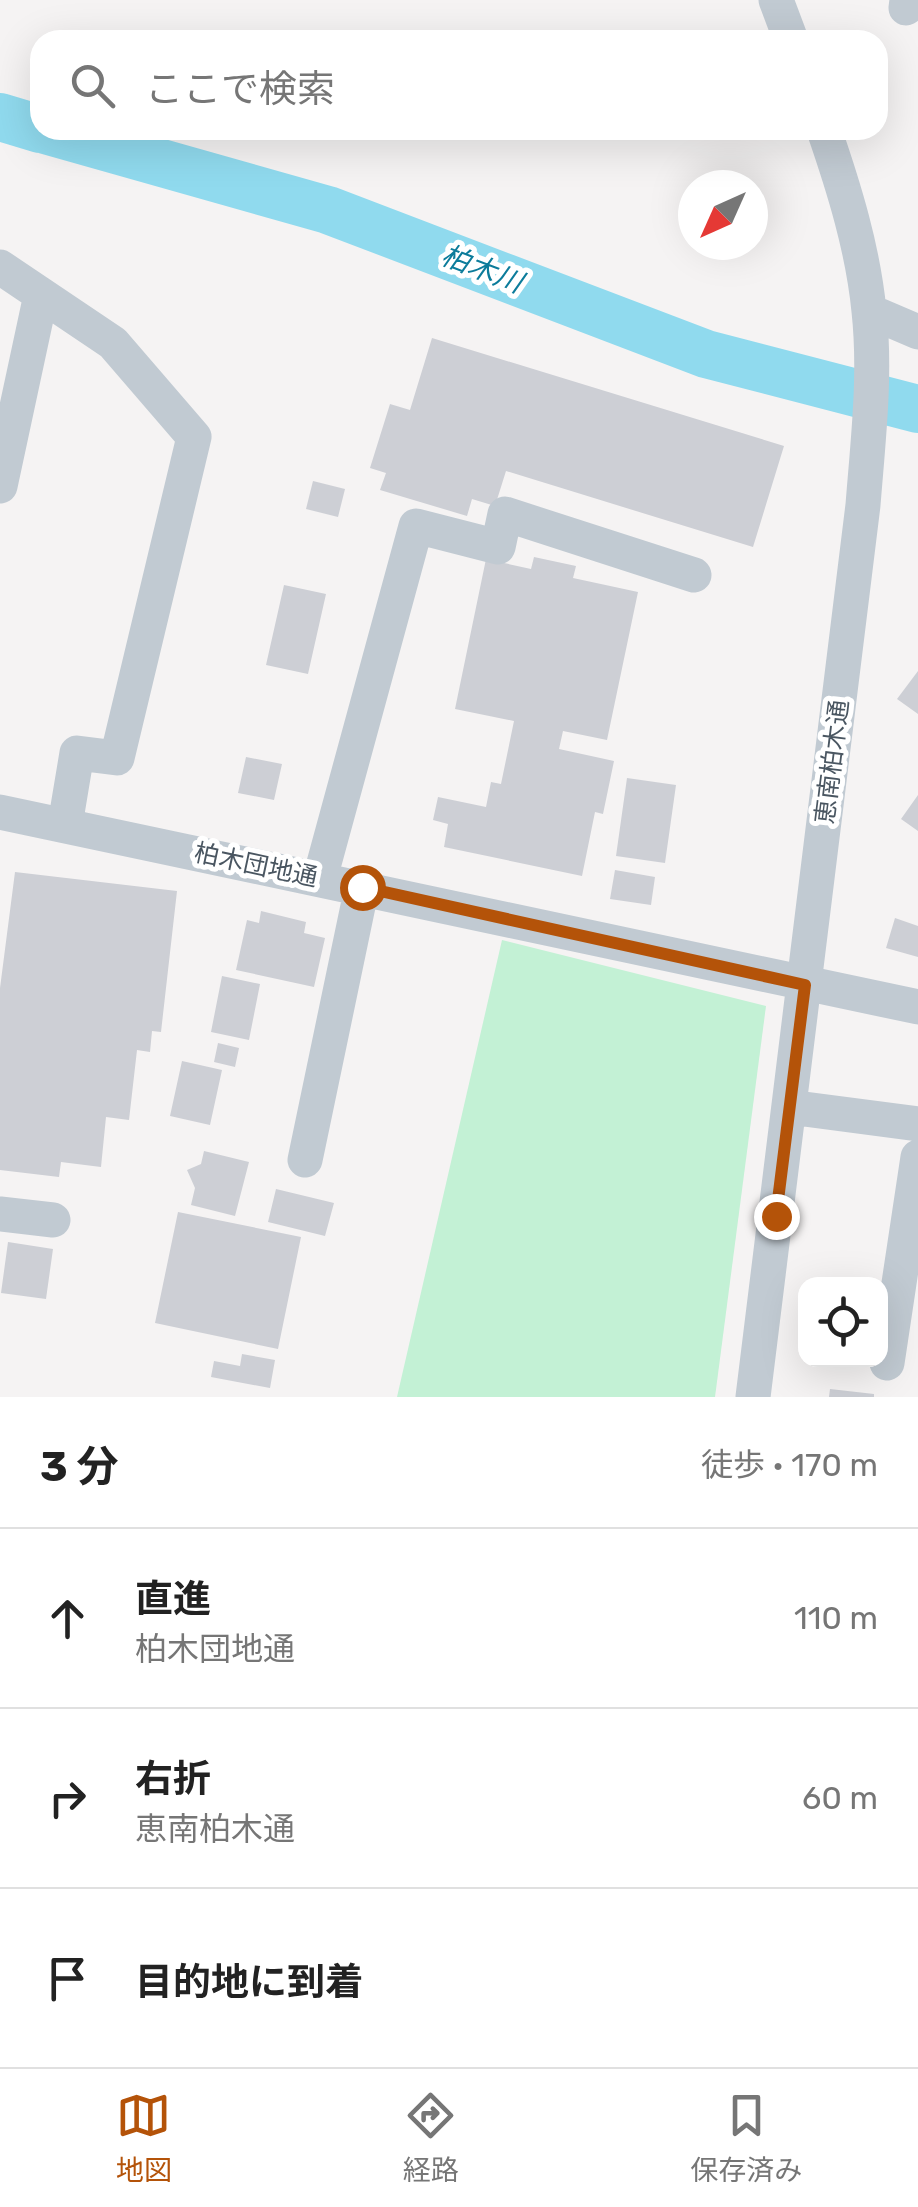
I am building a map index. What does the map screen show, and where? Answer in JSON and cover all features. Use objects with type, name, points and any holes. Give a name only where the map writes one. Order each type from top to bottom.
[{"type":"street","points":[[776,0],[787,30]]},
{"type":"street","name":"恵南柏木通","points":[[753,1397],[863,505],[870,414],[870,326],[858,247],[827,140]]},
{"type":"street","points":[[0,267],[114,343],[194,437],[117,758],[77,752],[65,825]]},
{"type":"street","points":[[0,486],[42,295]]},
{"type":"street","points":[[870,326],[918,332]]},
{"type":"street","points":[[320,878],[416,526],[498,547],[505,514],[694,575]]},
{"type":"street","name":"柏木団地通","points":[[0,812],[918,1007]]},
{"type":"street","points":[[305,1160],[362,887]]},
{"type":"street","points":[[789,1107],[918,1124]]},
{"type":"street","points":[[888,1363],[918,1157]]},
{"type":"street","points":[[0,1214],[53,1220]]},
{"type":"green space","points":[[502,940],[766,1006],[715,1397],[397,1397]]},
{"type":"building","points":[[432,338],[784,446],[753,547],[506,471],[495,506],[472,499],[467,516],[380,490],[386,473],[370,468],[390,404],[410,410]]},
{"type":"building","points":[[313,481],[345,489],[338,517],[306,509]]},
{"type":"building","points":[[534,557],[576,566],[573,578],[638,592],[607,740],[563,731],[559,749],[614,761],[603,814],[595,812],[582,876],[444,847],[448,824],[433,820],[438,797],[486,807],[491,782],[501,784],[514,721],[455,709],[486,559],[531,569]]},
{"type":"building","points":[[284,585],[326,594],[308,674],[266,665]]},
{"type":"building","points":[[918,671],[918,714],[897,699]]},
{"type":"building","points":[[246,757],[282,764],[274,800],[238,793]]},
{"type":"building","points":[[627,778],[676,785],[665,863],[616,856]]},
{"type":"building","points":[[918,795],[918,831],[901,819]]},
{"type":"building","points":[[615,870],[655,877],[651,905],[610,899]]},
{"type":"building","points":[[15,872],[177,891],[161,1032],[152,1031],[150,1052],[137,1050],[129,1120],[106,1117],[101,1167],[61,1162],[59,1177],[0,1170],[0,988]]},
{"type":"building","points":[[261,911],[306,922],[304,933],[325,938],[314,987],[236,970],[247,920],[259,923]]},
{"type":"building","points":[[895,918],[918,926],[918,957],[886,948]]},
{"type":"building","points":[[222,976],[260,984],[249,1040],[211,1032]]},
{"type":"building","points":[[218,1043],[239,1048],[235,1067],[214,1062]]},
{"type":"building","points":[[182,1061],[222,1070],[210,1125],[170,1116]]},
{"type":"building","points":[[204,1151],[249,1162],[235,1216],[191,1205],[195,1188],[187,1170],[201,1164]]},
{"type":"building","points":[[276,1189],[334,1203],[325,1236],[268,1222]]},
{"type":"building","points":[[178,1212],[301,1237],[278,1349],[155,1323]]},
{"type":"building","points":[[8,1242],[53,1249],[46,1299],[1,1293]]},
{"type":"building","points":[[242,1354],[275,1360],[270,1388],[211,1377],[214,1361],[240,1366]]},
{"type":"building","points":[[830,1389],[874,1394],[874,1397],[829,1397]]},
{"type":"waterway","name":"柏木川","points":[[0,117],[30,126]]},
{"type":"waterway","name":"柏木川","points":[[80,140],[328,210],[706,354],[918,409]]},
{"type":"route","points":[[362,887],[805,985],[776,1216]]}]
